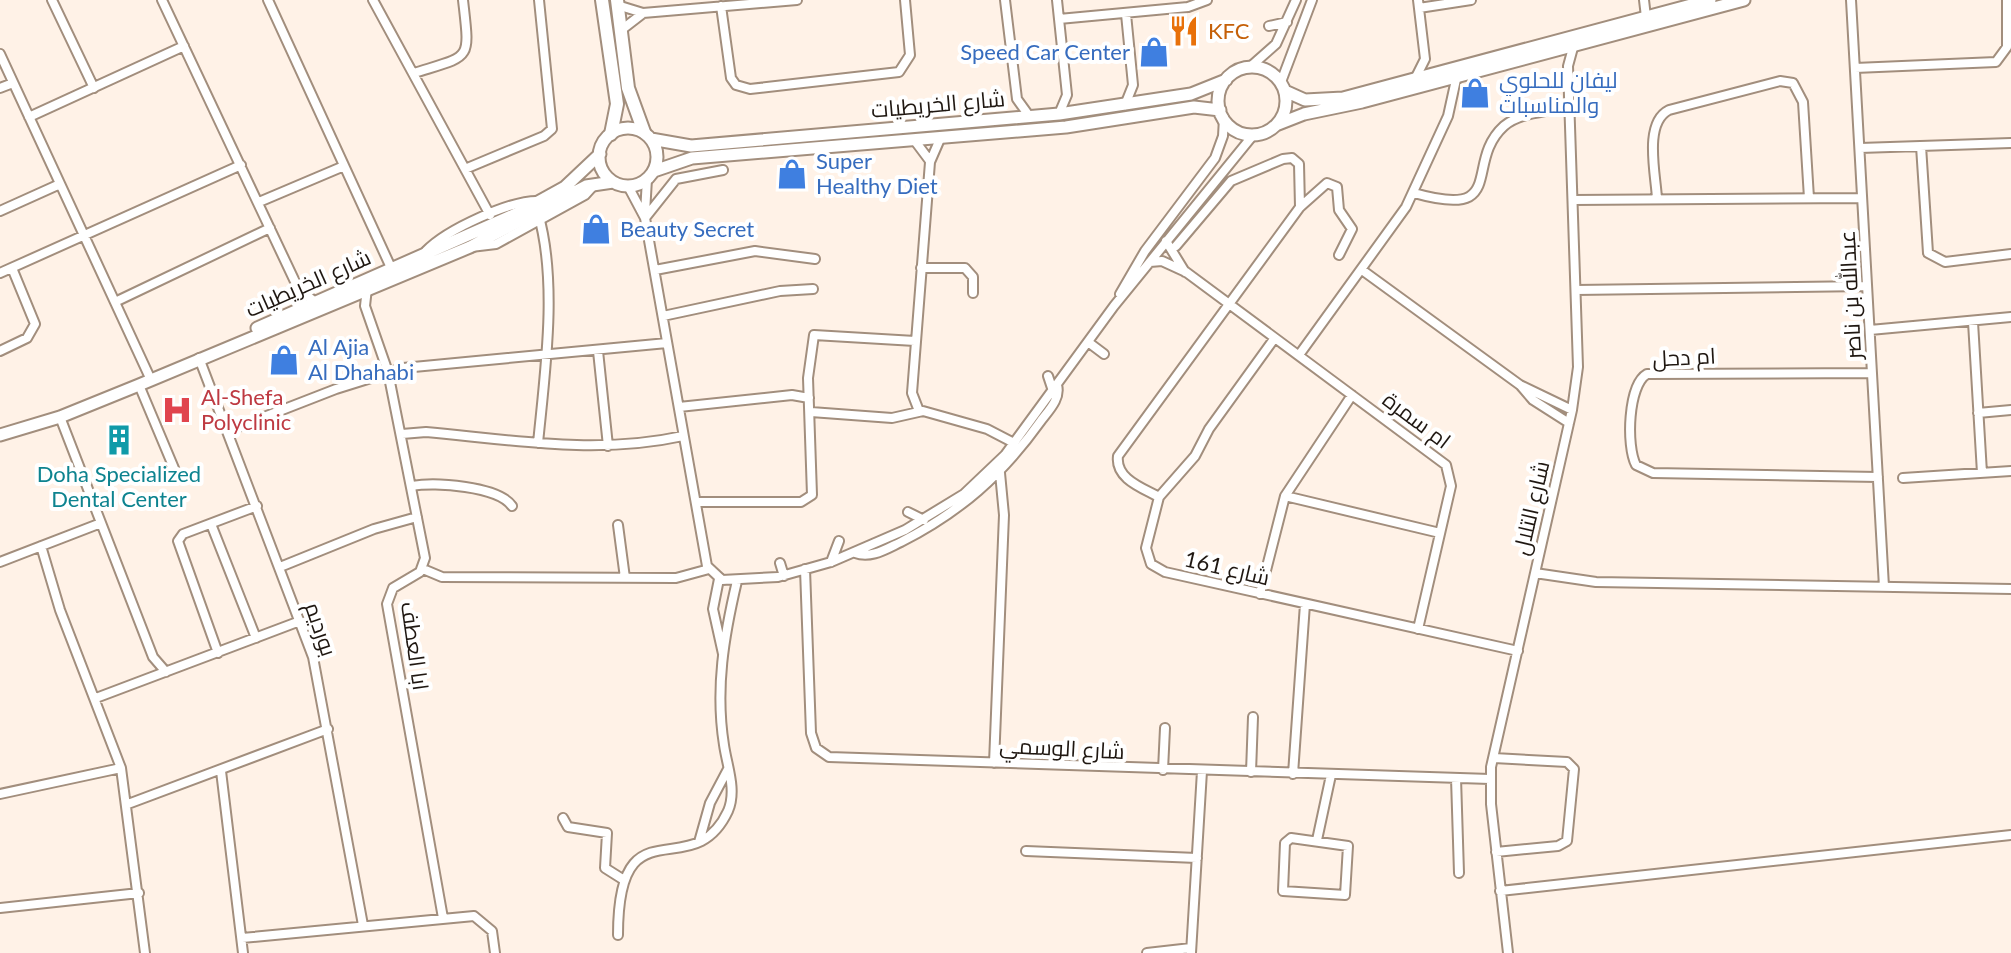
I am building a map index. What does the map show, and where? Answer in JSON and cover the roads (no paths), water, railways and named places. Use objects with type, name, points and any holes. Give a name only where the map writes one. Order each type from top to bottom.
[{"type":"main road","points":[[602,0],[617,97],[611,134]]},
{"type":"main road","points":[[617,3],[628,88],[647,136]]},
{"type":"street","points":[[52,0],[94,88]]},
{"type":"street","points":[[162,0],[298,288],[314,301]]},
{"type":"street","points":[[268,0],[394,272]]},
{"type":"street","points":[[373,0],[490,215]]},
{"type":"street","points":[[414,73],[464,55],[468,44],[463,0]]},
{"type":"street","points":[[465,169],[544,136],[552,129],[539,0]]},
{"type":"street","points":[[617,3],[643,13],[797,0]]},
{"type":"street","points":[[721,6],[731,78],[736,85],[750,89],[899,72],[910,55],[905,0]]},
{"type":"street","points":[[1005,0],[1017,99],[1030,117]]},
{"type":"street","points":[[1057,0],[1067,95],[1059,114]]},
{"type":"street","points":[[1059,19],[1192,7],[1207,0]]},
{"type":"street","points":[[1114,306],[1140,258],[1215,158],[1223,136],[1219,94],[1226,80],[1250,67],[1276,44],[1296,0]]},
{"type":"street","points":[[1276,125],[1285,109],[1283,86],[1312,0]]},
{"type":"street","points":[[1450,100],[1425,59],[1418,4],[1471,0]]},
{"type":"street","points":[[1644,0],[1646,17]]},
{"type":"street","points":[[1176,246],[1184,227],[1213,182],[1254,134],[1304,114],[1710,0]]},
{"type":"street","points":[[1250,67],[1270,71],[1283,86],[1305,100],[1333,99],[1416,77],[1457,75],[1744,0]]},
{"type":"street","name":"عبدالله بن ناصر","points":[[1851,0],[1884,587]]},
{"type":"street","points":[[1855,68],[1996,62],[2007,47],[2007,0]]},
{"type":"street","points":[[620,31],[643,13]]},
{"type":"street","points":[[1125,105],[1133,85],[1126,14]]},
{"type":"street","points":[[1269,26],[1288,21]]},
{"type":"street","name":"شارع التلال","points":[[1508,953],[1490,779],[1572,410],[1578,367],[1568,66],[1574,44]]},
{"type":"street","points":[[29,117],[184,46]]},
{"type":"street","points":[[1554,50],[1568,66]]},
{"type":"street","points":[[0,54],[151,380]]},
{"type":"street","points":[[1416,77],[1425,59]]},
{"type":"street","points":[[1299,355],[1414,193],[1448,116],[1457,75]]},
{"type":"street","name":"شارع الخريطيات","points":[[647,136],[684,146],[1030,117],[1198,93],[1226,80]]},
{"type":"street","points":[[1657,199],[1654,130],[1659,116],[1669,110],[1780,81],[1793,83],[1803,97],[1809,198]]},
{"type":"street","points":[[0,88],[13,83]]},
{"type":"street","points":[[1133,85],[1148,102]]},
{"type":"street","points":[[1067,95],[1081,111]]},
{"type":"street","points":[[1007,119],[1017,99]]},
{"type":"street","name":"شارع الخريطيات","points":[[650,175],[679,160],[1066,127],[1194,107],[1222,114]]},
{"type":"street","points":[[1414,193],[1455,202],[1475,190],[1495,138],[1506,124],[1570,107]]},
{"type":"street","points":[[1222,114],[1235,129],[1254,134]]},
{"type":"street","points":[[645,218],[650,175],[657,155],[647,136],[624,128],[611,134],[600,154],[602,168],[613,182],[628,186],[650,175]]},
{"type":"street","points":[[873,130],[875,144]]},
{"type":"street","points":[[817,135],[818,149]]},
{"type":"street","points":[[789,137],[794,145],[790,151]]},
{"type":"street","points":[[919,411],[912,393],[915,341],[930,162],[940,139]]},
{"type":"street","points":[[915,141],[930,162]]},
{"type":"street","points":[[1860,148],[2011,143]]},
{"type":"street","points":[[1921,146],[1925,243],[1931,257],[1945,262],[2011,254]]},
{"type":"street","name":"شارع الخريطيات","points":[[199,358],[314,301],[367,288],[424,254],[540,211],[600,154]]},
{"type":"street","points":[[645,218],[676,179],[717,170],[709,157]]},
{"type":"street","points":[[854,553],[871,555],[906,539],[951,514],[986,481],[1114,306],[1166,241],[1222,190],[1242,175],[1292,158],[1300,169],[1300,207]]},
{"type":"street","points":[[0,273],[241,165]]},
{"type":"street","points":[[259,202],[344,166]]},
{"type":"street","name":"شارع الخريطيات","points":[[0,435],[60,417],[139,385],[394,272],[470,247],[595,183],[613,182]]},
{"type":"street","points":[[1213,182],[1222,190]]},
{"type":"street","points":[[1159,497],[1124,476],[1117,467],[1118,456],[1300,207],[1320,186],[1330,183],[1335,185],[1340,212],[1352,232],[1339,255]]},
{"type":"street","points":[[0,211],[60,184]]},
{"type":"street","points":[[628,186],[645,218],[709,569],[719,579],[750,581],[784,576],[854,553],[924,520],[1000,473],[1057,398],[1048,376]]},
{"type":"street","points":[[1573,200],[1862,198]]},
{"type":"street","points":[[424,254],[444,237],[524,201],[540,211],[545,247],[546,355],[538,443]]},
{"type":"street","points":[[115,302],[270,228]]},
{"type":"street","name":"ام سمرة","points":[[1166,241],[1186,272]]},
{"type":"street","points":[[655,270],[755,251],[815,259]]},
{"type":"street","name":"ام سمرة","points":[[1150,262],[1162,261],[1186,272],[1446,465],[1451,486],[1418,629]]},
{"type":"street","points":[[0,351],[27,338],[35,324],[12,268]]},
{"type":"street","points":[[921,268],[965,268],[973,277],[973,293]]},
{"type":"street","points":[[1362,270],[1520,385],[1572,410]]},
{"type":"street","points":[[1576,290],[1867,286]]},
{"type":"street","points":[[297,309],[298,288]]},
{"type":"street","points":[[365,306],[367,288]]},
{"type":"street","points":[[663,316],[780,291],[813,289]]},
{"type":"street","points":[[351,290],[365,306]]},
{"type":"street","name":"ابا العطف","points":[[365,306],[388,372],[425,558],[423,569],[397,584],[387,604],[443,918]]},
{"type":"street","points":[[1870,330],[2011,317]]},
{"type":"street","points":[[1973,322],[1982,473]]},
{"type":"street","points":[[696,502],[808,500],[815,489],[809,398],[811,341],[816,333],[915,341]]},
{"type":"street","name":"شارع 161","points":[[1274,339],[1209,429],[1195,456],[1159,497],[1146,548],[1151,564],[1165,572],[1418,629]]},
{"type":"street","points":[[1088,342],[1104,354]]},
{"type":"street","points":[[228,431],[388,372],[667,343]]},
{"type":"street","points":[[598,351],[608,446]]},
{"type":"street","name":"بورديم","points":[[199,358],[318,675],[363,925]]},
{"type":"street","name":"ام دحل","points":[[1872,373],[1647,374],[1638,381],[1633,392],[1632,456],[1636,465],[1648,472],[1878,477]]},
{"type":"street","points":[[139,385],[176,473]]},
{"type":"street","points":[[1520,385],[1533,400],[1569,423]]},
{"type":"street","points":[[679,407],[792,395],[809,398]]},
{"type":"street","points":[[1260,594],[1285,496],[1352,395]]},
{"type":"street","points":[[1978,413],[2011,410]]},
{"type":"street","points":[[811,412],[892,418],[919,411],[987,429],[1014,443]]},
{"type":"street","points":[[60,417],[153,657],[154,677]]},
{"type":"street","points":[[402,434],[426,432],[608,446],[683,436]]},
{"type":"street","points":[[1903,478],[2011,471]]},
{"type":"street","points":[[994,763],[1004,515],[1000,473]]},
{"type":"street","points":[[986,481],[1000,489]]},
{"type":"street","points":[[412,486],[436,485],[498,494],[512,506]]},
{"type":"street","points":[[1285,496],[1440,533]]},
{"type":"street","points":[[218,653],[178,544],[183,534],[257,506]]},
{"type":"street","points":[[908,512],[924,520]]},
{"type":"street","points":[[280,567],[374,529],[417,517]]},
{"type":"street","points":[[0,562],[101,523]]},
{"type":"street","points":[[211,524],[256,638]]},
{"type":"street","points":[[618,525],[625,578]]},
{"type":"street","points":[[831,562],[839,541]]},
{"type":"street","points":[[41,546],[71,639],[121,768],[145,953]]},
{"type":"street","points":[[780,563],[784,576]]},
{"type":"street","points":[[423,569],[442,577],[625,578],[684,577],[709,569]]},
{"type":"street","points":[[749,569],[750,581]]},
{"type":"street","name":"شارع الوسمي","points":[[805,569],[811,733],[816,748],[829,757],[1490,779]]},
{"type":"street","points":[[1535,573],[1596,582],[2011,589]]},
{"type":"street","points":[[719,579],[713,609],[723,655]]},
{"type":"street","points":[[618,935],[619,898],[624,880],[634,863],[647,852],[684,849],[698,843],[728,809],[732,787],[719,702],[723,655],[737,581]]},
{"type":"street","points":[[1293,774],[1305,604]]},
{"type":"street","points":[[96,698],[300,621]]},
{"type":"street","points":[[1418,629],[1518,651]]},
{"type":"street","points":[[153,657],[166,672]]},
{"type":"street","points":[[1251,772],[1253,717]]},
{"type":"street","points":[[1163,770],[1165,728]]},
{"type":"street","points":[[128,804],[328,729]]},
{"type":"street","points":[[1494,758],[1567,762],[1574,769],[1567,841],[1558,846],[1496,852]]},
{"type":"street","points":[[0,794],[121,768]]},
{"type":"street","points":[[698,843],[710,803],[728,769]]},
{"type":"street","points":[[221,771],[243,953]]},
{"type":"street","points":[[1147,953],[1191,951],[1202,771]]},
{"type":"street","points":[[1317,840],[1331,775]]},
{"type":"street","points":[[1456,778],[1459,873]]},
{"type":"street","points":[[563,818],[568,827],[607,833],[605,868],[624,880]]},
{"type":"street","points":[[1500,891],[2011,835]]},
{"type":"street","points":[[1291,838],[1317,840],[1345,844],[1350,848],[1347,891],[1340,896],[1285,893],[1282,888],[1286,841],[1291,838]]},
{"type":"street","points":[[1026,851],[1197,858]]},
{"type":"street","points":[[0,908],[139,893]]},
{"type":"street","points":[[242,938],[466,916],[482,919],[492,931],[495,953]]},
{"type":"place","name":"KFC","points":[[1184,31]]},
{"type":"place","name":"Speed Car Center","points":[[1154,52]]},
{"type":"place","name":"ليفان للحلوي والمناسبات","points":[[1475,93]]},
{"type":"place","name":"Super Healthy Diet","points":[[792,174]]},
{"type":"place","name":"Beauty Secret","points":[[596,229]]},
{"type":"place","name":"Al Ajia Al Dhahabi","points":[[284,360]]},
{"type":"place","name":"Al-Shefa Polyclinic","points":[[177,410]]},
{"type":"place","name":"Doha Specialized Dental Center","points":[[119,440]]}]
